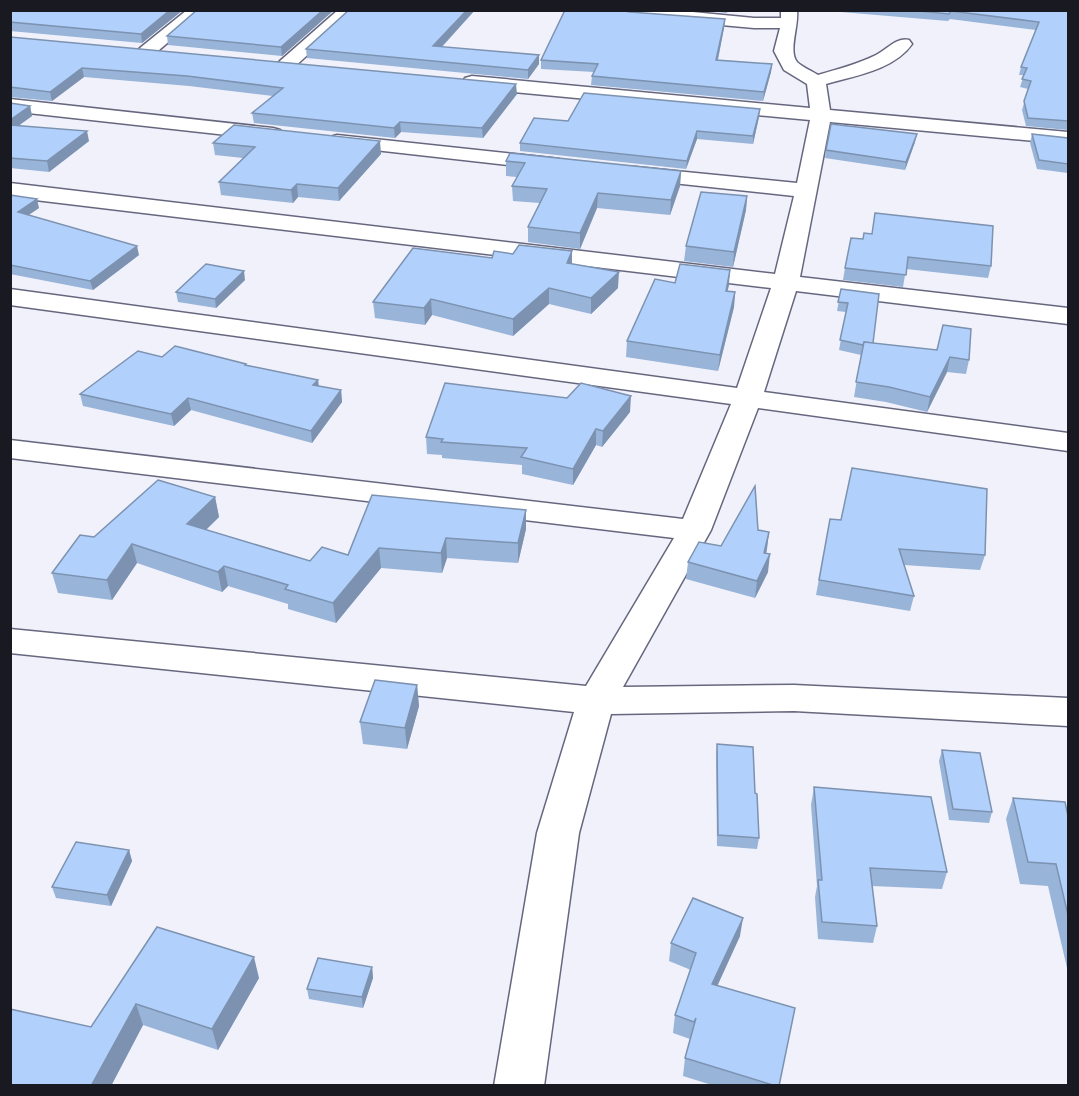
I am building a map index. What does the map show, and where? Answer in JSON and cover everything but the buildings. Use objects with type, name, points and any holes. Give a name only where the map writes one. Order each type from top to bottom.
[{"type":"street","points":[[146,52],[198,10]]},
{"type":"street","points":[[309,67],[280,64],[350,10]]},
{"type":"street","points":[[611,10],[735,22],[789,17],[783,51],[790,66],[816,81],[867,65],[893,53],[903,44]]},
{"type":"street","points":[[124,50],[170,54]]},
{"type":"street","points":[[449,80],[1068,138]]},
{"type":"street","points":[[519,1086],[558,833],[596,701],[695,530],[747,399],[786,282],[806,191],[821,116],[816,81]]},
{"type":"street","points":[[10,105],[290,135]]},
{"type":"street","points":[[314,138],[572,166]]},
{"type":"street","points":[[618,171],[806,191]]},
{"type":"street","points":[[10,190],[1068,316]]},
{"type":"street","points":[[10,297],[1068,442]]},
{"type":"street","points":[[10,449],[695,530]]},
{"type":"street","points":[[10,641],[596,701],[794,698],[1068,712]]}]
